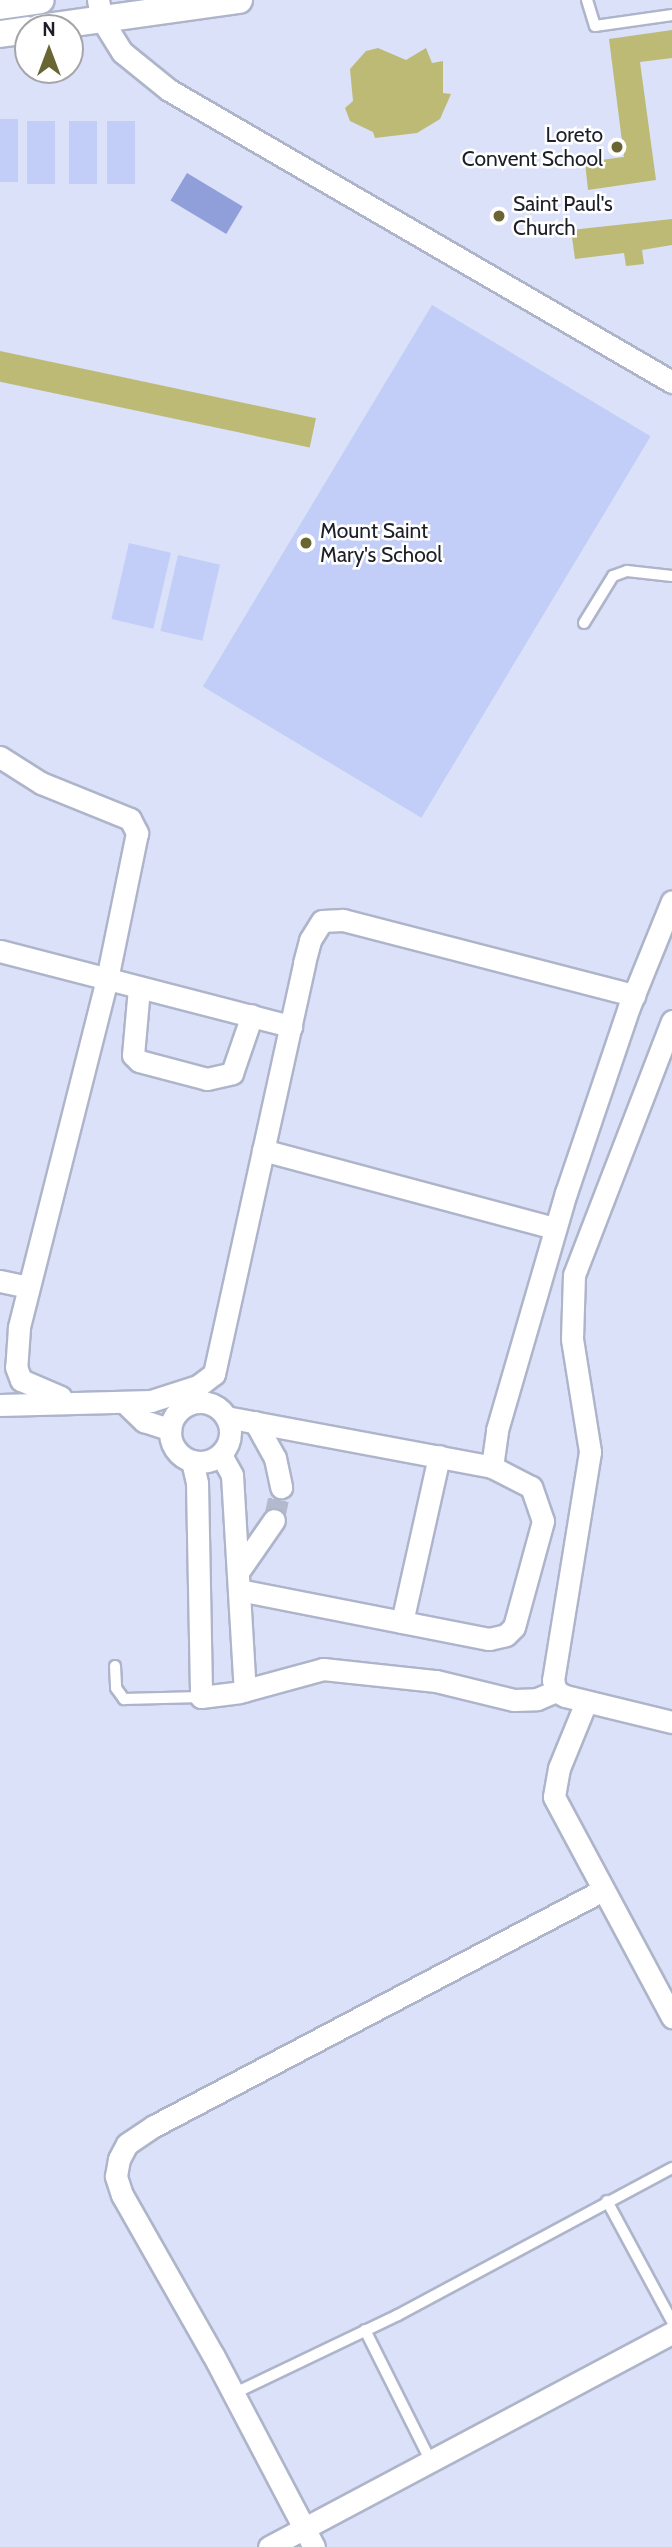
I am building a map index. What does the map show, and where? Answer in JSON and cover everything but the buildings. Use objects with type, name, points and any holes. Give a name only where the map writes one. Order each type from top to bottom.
[{"type":"street","points":[[239,0],[100,10],[122,52],[169,90],[672,382]]},
{"type":"street","points":[[0,6],[32,1]]},
{"type":"street","points":[[0,757],[41,783],[130,819],[136,826],[138,846],[107,979],[28,1287],[16,1367],[21,1380],[75,1402]]},
{"type":"street","points":[[492,1466],[515,1360],[555,1228],[634,995],[672,901]]},
{"type":"street","points":[[226,1417],[228,1440],[221,1455],[207,1462],[192,1461],[177,1451],[176,1412],[214,1374],[310,940],[316,926],[330,919],[634,995]]},
{"type":"street","points":[[0,951],[291,1026]]},
{"type":"street","points":[[139,988],[133,1055],[139,1061],[207,1079],[232,1073],[252,1015]]},
{"type":"street","points":[[556,1691],[553,1666],[590,1452],[572,1339],[574,1275],[672,1021]]},
{"type":"street","points":[[263,1150],[555,1228]]},
{"type":"street","points":[[0,1281],[28,1287]]},
{"type":"street","points":[[207,1403],[208,1380]]},
{"type":"street","points":[[0,1405],[124,1402],[176,1412]]},
{"type":"street","points":[[124,1402],[144,1421],[176,1412],[193,1403],[207,1403],[226,1417],[492,1466],[531,1487],[544,1521],[514,1627],[506,1635],[489,1639],[402,1622],[238,1581]]},
{"type":"street","points":[[255,1422],[275,1458],[281,1488]]},
{"type":"street","points":[[221,1455],[232,1475],[246,1691]]},
{"type":"street","points":[[402,1622],[439,1456]]},
{"type":"street","points":[[192,1461],[197,1483],[201,1697],[246,1691],[323,1669],[436,1681],[514,1700],[537,1699],[556,1691],[586,1702],[672,1722]]},
{"type":"street","points":[[238,1581],[274,1521]]},
{"type":"street","points":[[586,1702],[559,1768],[554,1797],[672,2017]]},
{"type":"street","points":[[309,2538],[233,2394],[122,2195],[116,2176],[127,2144],[603,1890]]},
{"type":"street","points":[[270,2547],[309,2538],[431,2463],[672,2333]]},
{"type":"lane","points":[[587,0],[595,26],[672,15]]},
{"type":"lane","points":[[584,623],[613,576],[627,571],[672,576]]},
{"type":"lane","points":[[115,1666],[116,1688],[124,1699],[201,1697]]},
{"type":"lane","points":[[233,2394],[365,2330],[672,2168]]},
{"type":"lane","points":[[607,2202],[672,2321]]},
{"type":"lane","points":[[365,2330],[431,2463]]},
{"type":"shaded area","points":[[0,119],[18,119],[18,182],[0,182]]},
{"type":"shaded area","points":[[27,121],[55,121],[55,184],[27,184]]},
{"type":"shaded area","points":[[69,121],[97,121],[97,184],[69,184]]},
{"type":"shaded area","points":[[107,121],[135,121],[135,184],[107,184]]},
{"type":"shaded area","points":[[187,173],[243,206],[226,234],[171,200]]},
{"type":"shaded area","points":[[432,305],[651,436],[421,818],[203,686]]},
{"type":"shaded area","points":[[129,543],[171,553],[153,629],[111,619]]},
{"type":"shaded area","points":[[178,555],[220,565],[202,641],[160,631]]},
{"type":"tunnel","points":[[274,1520],[281,1487]]},
{"type":"place","name":"Loreto Convent School","points":[[617,147]]},
{"type":"place","name":"Saint Paul's Church","points":[[499,216]]},
{"type":"place","name":"Mount Saint Mary's School","points":[[306,543]]}]
